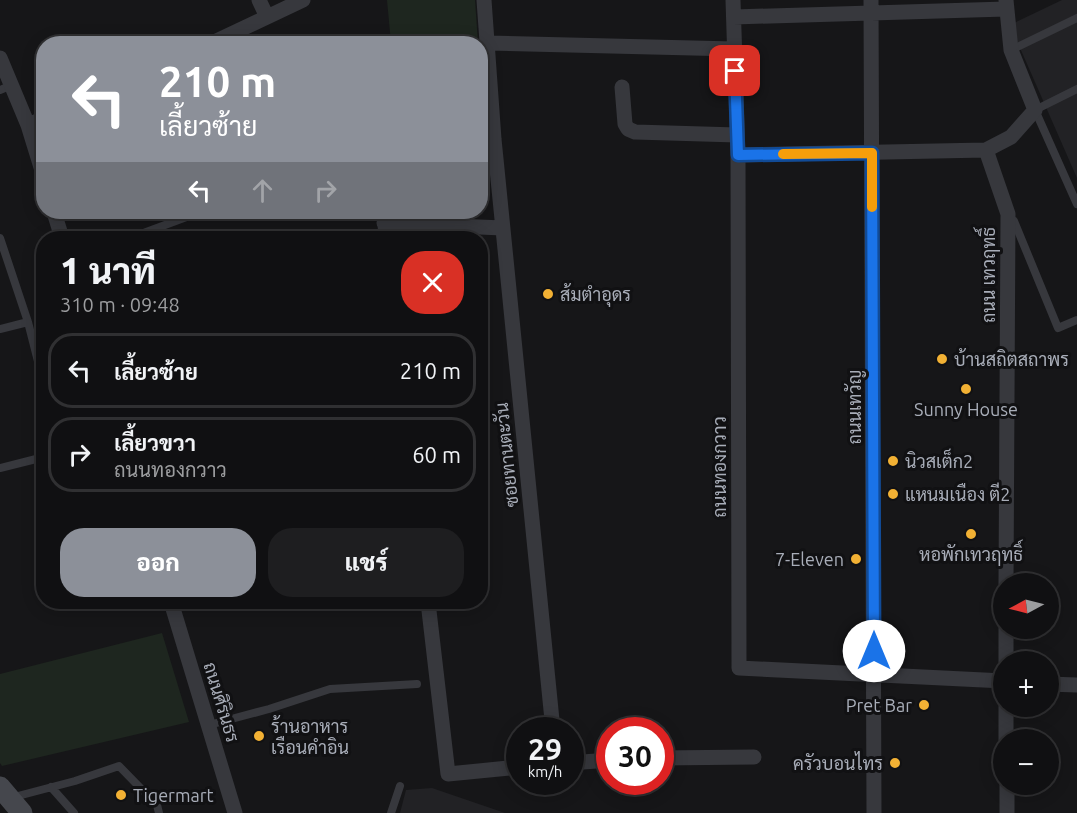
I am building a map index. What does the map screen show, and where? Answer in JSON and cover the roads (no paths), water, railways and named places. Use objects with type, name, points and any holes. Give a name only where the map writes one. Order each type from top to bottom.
[{"type":"street","points":[[259,0],[267,17]]},
{"type":"street","points":[[227,36],[303,0]]},
{"type":"street","name":"ซอยทานตะวัน","points":[[484,0],[487,36]]},
{"type":"street","name":"ถนนทองกวาว","points":[[733,0],[738,155],[739,668],[993,680]]},
{"type":"street","points":[[734,17],[871,6],[1006,4],[1011,50],[1035,110],[1011,137],[986,150],[738,155]]},
{"type":"street","name":"ถนนเทวัญ","points":[[871,6],[874,813]]},
{"type":"street","points":[[488,43],[734,49]]},
{"type":"street","points":[[0,58],[6,88],[28,125],[36,151]]},
{"type":"street","points":[[622,87],[625,124],[628,129],[635,132],[737,135]]},
{"type":"street","points":[[28,125],[36,122]]},
{"type":"street","name":"ซอยทานตะวัน","points":[[488,146],[503,228],[552,717]]},
{"type":"street","name":"ถนน เทวฤทธิ์","points":[[986,150],[1008,214],[1006,573]]},
{"type":"street","points":[[384,224],[503,228]]},
{"type":"street","name":"ถนนศิรินธร","points":[[173,609],[235,813]]},
{"type":"street","points":[[429,609],[448,774],[506,768]]},
{"type":"street","points":[[1059,684],[1077,685]]},
{"type":"street","points":[[674,758],[754,757]]},
{"type":"street","points":[[1007,795],[1007,813]]},
{"type":"lane","points":[[1011,50],[1077,18]]},
{"type":"lane","points":[[1077,89],[1035,110],[1077,204]]},
{"type":"lane","points":[[149,231],[181,219]]},
{"type":"lane","points":[[1014,220],[1058,328],[1077,320]]},
{"type":"lane","points":[[0,238],[36,354]]},
{"type":"lane","points":[[0,329],[28,322]]},
{"type":"lane","points":[[0,468],[36,459]]},
{"type":"lane","points":[[208,724],[269,709],[330,689],[417,684]]},
{"type":"lane","points":[[10,799],[119,766],[157,805],[159,813]]},
{"type":"lane","points":[[391,813],[400,786]]},
{"type":"lane","points":[[51,787],[74,813]]},
{"type":"place","name":"ส้มตำอุดร","points":[[548,294]]},
{"type":"place","name":"บ้านสถิตสถาพร","points":[[942,359]]},
{"type":"place","name":"Sunny House","points":[[966,389]]},
{"type":"place","name":"นิวสเต็ก2","points":[[893,461]]},
{"type":"place","name":"แหนมเนือง ตี2","points":[[893,494]]},
{"type":"place","name":"หอพักเทวฤทธิ์","points":[[971,534]]},
{"type":"place","name":"7-Eleven","points":[[856,559]]},
{"type":"place","name":"Pret Bar","points":[[924,705]]},
{"type":"place","name":"ร้านอาหาร เรือนคำอิน","points":[[259,736]]},
{"type":"place","name":"ครัวบอนไทร","points":[[895,763]]},
{"type":"place","name":"Tigermart","points":[[121,795]]}]
